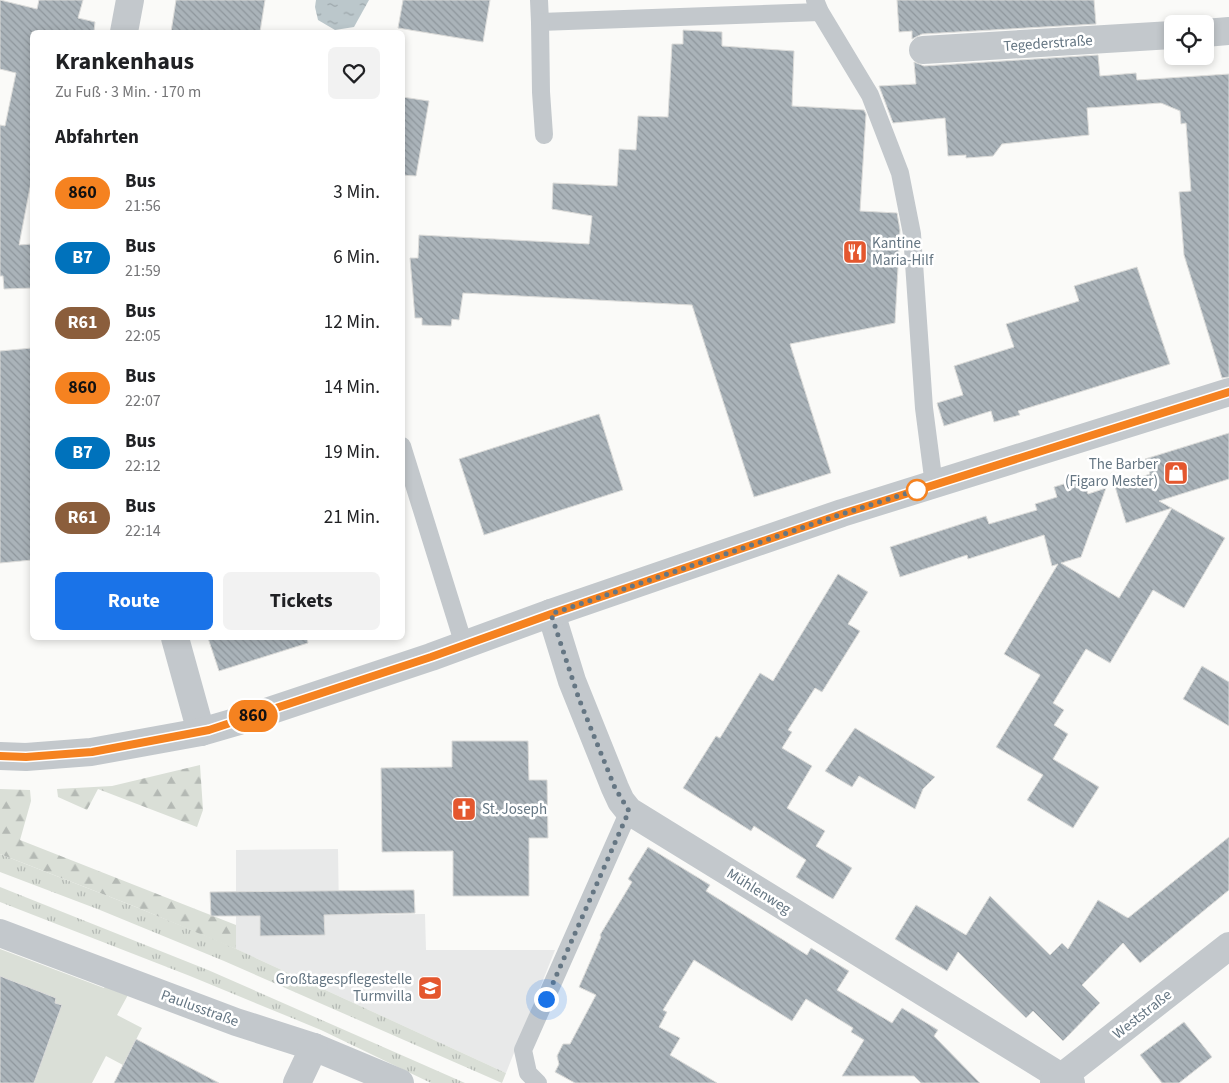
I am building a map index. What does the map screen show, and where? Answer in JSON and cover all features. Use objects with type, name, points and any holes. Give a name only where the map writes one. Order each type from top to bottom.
[{"type":"street","points":[[124,30],[130,0]]},
{"type":"street","points":[[1214,32],[1229,31]]},
{"type":"street","name":"Tegederstraße","points":[[923,50],[1164,35]]},
{"type":"street","points":[[0,756],[26,757],[92,752],[201,732],[431,657],[842,514],[1229,392]]},
{"type":"street","name":"Mühlenweg","points":[[551,614],[579,699],[615,788],[629,811],[1062,1081]]},
{"type":"street","points":[[175,640],[201,732]]},
{"type":"street","name":"Paulusstraße","points":[[0,933],[236,1022],[314,1047],[400,1083]]},
{"type":"street","name":"Weststraße","points":[[1062,1081],[1229,946]]},
{"type":"street","points":[[297,1083],[314,1047]]},
{"type":"lane","points":[[539,0],[544,135]]},
{"type":"lane","points":[[540,22],[818,6],[870,95],[900,173],[912,234],[924,408],[934,485]]},
{"type":"lane","points":[[405,456],[464,644]]},
{"type":"lane","points":[[538,1083],[528,1073],[523,1050],[629,811]]},
{"type":"shaded area","name":"Großtagespflegestelle Turmvilla","points":[[338,849],[339,915],[425,914],[426,950],[555,950],[506,1073],[236,949],[236,850]]},
{"type":"green space","points":[[200,765],[203,810],[197,827],[98,789],[87,810],[58,797],[57,789],[112,786]]},
{"type":"green space","points":[[0,789],[30,790],[31,801],[20,840],[236,925],[236,949],[136,907],[0,854]]},
{"type":"green space","points":[[0,854],[221,942],[506,1073],[502,1083],[224,961],[100,910],[0,872]]},
{"type":"green space","points":[[0,887],[208,970],[465,1083],[431,1083],[321,1030],[190,976],[0,902]]},
{"type":"green space","points":[[0,949],[104,988],[106,984],[129,993],[117,1015],[142,1028],[123,1065],[106,1056],[92,1083],[0,1083]]},
{"type":"water","points":[[316,0],[369,0],[354,27],[335,30],[318,20],[315,7]]},
{"type":"building","points":[[0,0],[37,9],[39,0],[83,0],[78,18],[95,22],[94,30],[30,30],[30,187],[19,245],[30,244],[30,288],[4,289],[3,276],[0,276],[0,125],[5,126],[16,73],[0,69]]},
{"type":"building","points":[[176,0],[265,0],[260,30],[171,30]]},
{"type":"building","points":[[403,0],[490,0],[483,42],[398,28]]},
{"type":"building","points":[[897,0],[1094,0],[1096,24],[922,34],[912,39],[912,31],[899,32]]},
{"type":"building","points":[[683,30],[722,32],[722,46],[794,51],[792,106],[864,110],[866,114],[860,211],[897,213],[900,230],[895,323],[790,344],[831,473],[754,497],[692,305],[463,293],[459,320],[452,319],[451,326],[422,325],[422,318],[415,318],[410,258],[418,258],[419,235],[589,244],[592,216],[552,209],[553,183],[617,186],[619,149],[636,150],[638,116],[668,117],[672,44],[683,44]]},
{"type":"building","points":[[1098,55],[1100,76],[1136,73],[1137,80],[1229,74],[1229,377],[1222,378],[1184,255],[1179,192],[1191,191],[1186,123],[1181,124],[1180,111],[1161,103],[1087,108],[1089,135],[1002,144],[993,156],[966,158],[966,155],[948,156],[945,118],[893,123],[879,86],[916,84],[914,62],[924,66]]},
{"type":"building","points":[[405,97],[429,101],[416,176],[405,175]]},
{"type":"building","points":[[1137,267],[1170,364],[1018,411],[1020,415],[994,422],[991,411],[944,426],[937,403],[963,395],[954,366],[1014,347],[1006,324],[1079,301],[1074,286]]},
{"type":"building","points":[[30,348],[30,560],[0,563],[0,351]]},
{"type":"building","points":[[599,414],[623,490],[484,535],[459,459]]},
{"type":"building","points":[[1229,433],[1229,479],[1159,501],[1172,508],[1126,523],[1111,473],[1126,482],[1150,474],[1145,459]]},
{"type":"building","points":[[1083,478],[1088,494],[1106,488],[1081,557],[1061,563],[1119,598],[1172,508],[1225,538],[1184,608],[1153,590],[1110,663],[1086,649],[1053,703],[1064,710],[1054,725],[1068,734],[1053,759],[1099,787],[1073,828],[1027,800],[1043,775],[996,747],[1040,675],[1004,654],[1058,564],[1052,566],[1044,535],[968,559],[967,555],[900,577],[890,547],[986,516],[989,524],[1037,510],[1035,504],[1057,497],[1054,487]]},
{"type":"building","points":[[838,574],[868,592],[848,624],[860,631],[822,692],[815,688],[788,730],[792,732],[782,748],[812,766],[787,808],[825,831],[816,846],[852,868],[833,899],[796,877],[806,860],[754,826],[751,831],[683,788],[716,736],[720,738],[760,673],[773,681]]},
{"type":"building","points":[[209,640],[307,640],[308,643],[219,671]]},
{"type":"building","points":[[1202,666],[1229,682],[1229,726],[1183,699]]},
{"type":"building","points":[[855,728],[935,777],[923,789],[915,809],[859,776],[852,787],[825,771]]},
{"type":"building","name":"St. Joseph","points":[[452,741],[528,741],[529,780],[547,780],[548,838],[529,838],[529,896],[453,896],[453,851],[382,852],[381,768],[452,767]]},
{"type":"building","points":[[1229,837],[1229,890],[1140,963],[1123,943],[1082,985],[1100,1003],[1063,1041],[1033,1011],[1026,1018],[958,952],[947,971],[895,939],[916,905],[966,935],[990,896],[1050,955],[1062,943],[1068,949],[1098,900],[1128,918]]},
{"type":"building","points":[[648,847],[710,885],[706,891],[807,955],[811,948],[849,971],[837,990],[892,1023],[902,1008],[938,1030],[934,1036],[980,1083],[921,1083],[914,1076],[842,1076],[864,1040],[851,1032],[853,1028],[806,999],[792,1021],[694,960],[663,1010],[667,1012],[659,1027],[680,1038],[670,1055],[717,1083],[575,1083],[555,1072],[559,1064],[557,1056],[563,1044],[570,1044],[596,995],[579,987],[601,937],[600,935],[632,882],[628,879]]},
{"type":"building","points":[[414,890],[415,913],[324,915],[325,935],[260,936],[260,916],[211,916],[210,892]]},
{"type":"building","points":[[0,976],[56,998],[55,1003],[62,1005],[34,1083],[0,1083]]},
{"type":"building","points":[[1184,1022],[1212,1057],[1179,1083],[1162,1083],[1140,1055]]},
{"type":"building","points":[[136,1039],[219,1083],[114,1083]]},
{"type":"bus line","name":"860","points":[[0,756],[26,757],[92,752],[209,730],[431,657],[842,514],[1229,392]]},
{"type":"place","name":"Kantine Maria-Hilf","points":[[855,252]]},
{"type":"place","name":"The Barber (Figaro Mester)","points":[[1176,473]]},
{"type":"place","name":"St. Joseph","points":[[464,809]]},
{"type":"place","name":"Großtagespflegestelle Turmvilla","points":[[430,988]]},
{"type":"route","points":[[546,999],[629,811],[621,801],[615,788],[579,699],[551,614],[920,489],[917,490]]}]
